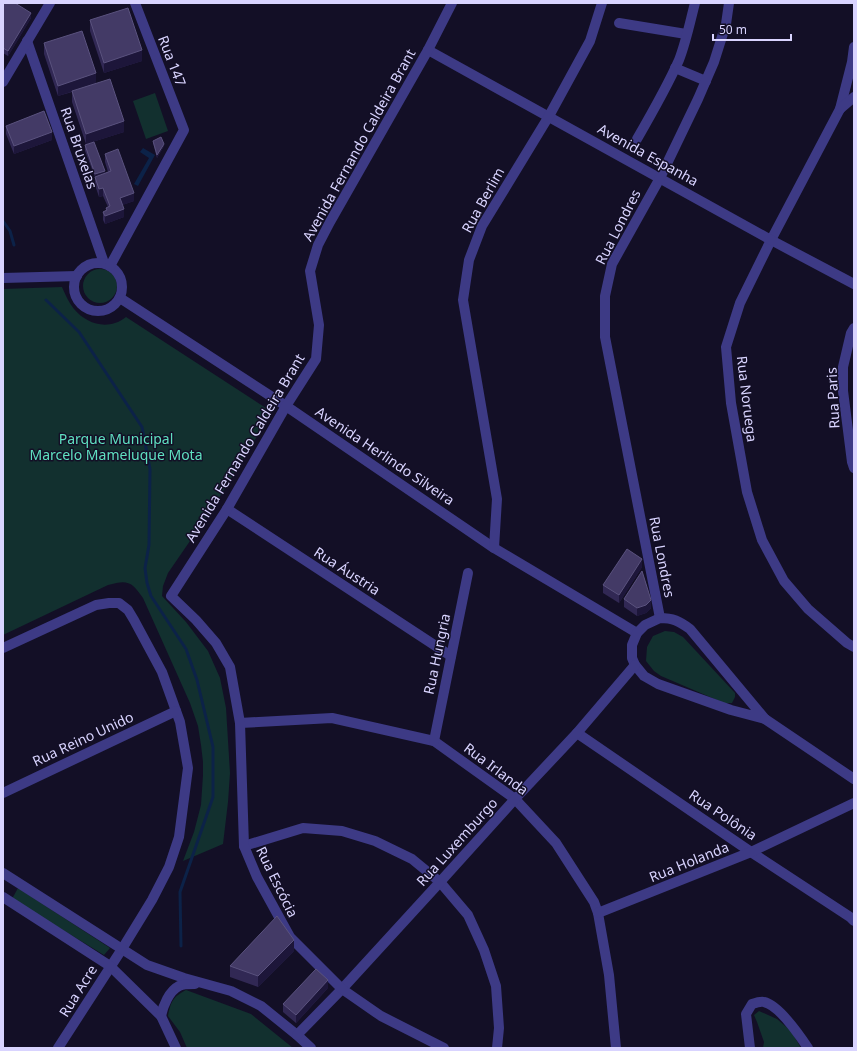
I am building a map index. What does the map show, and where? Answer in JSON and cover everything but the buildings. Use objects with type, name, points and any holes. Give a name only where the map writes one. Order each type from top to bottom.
[{"type":"street","points":[[3,82],[50,3]]},
{"type":"street","name":"Rua 147","points":[[107,265],[184,130],[135,3]]},
{"type":"street","name":"Avenida Fernando Caldeira Brant","points":[[172,596],[227,509],[286,406],[316,359],[318,325],[310,271],[318,245],[428,50],[452,3]]},
{"type":"street","name":"Rua Berlim","points":[[494,548],[497,499],[463,300],[469,260],[482,226],[549,116],[590,41],[602,3]]},
{"type":"street","points":[[637,139],[667,86],[675,68],[685,41],[695,3]]},
{"type":"street","name":"Rua Londres","points":[[660,618],[605,337],[605,296],[612,264],[660,178],[706,81],[714,62],[726,24],[729,3]]},
{"type":"street","points":[[619,23],[686,34]]},
{"type":"street","name":"Rua Bruxelas","points":[[27,41],[107,265]]},
{"type":"street","name":"Rua Noruega","points":[[854,47],[852,62],[840,109],[771,240],[740,303],[726,347],[730,403],[747,492],[762,540],[784,581],[808,609],[854,647]]},
{"type":"street","name":"Avenida Espanha","points":[[428,50],[771,240],[854,284]]},
{"type":"street","points":[[675,68],[706,81]]},
{"type":"street","points":[[840,109],[854,97]]},
{"type":"street","points":[[96,263],[107,265],[116,271],[120,277],[122,291],[120,298],[115,304],[102,311],[87,308],[81,304],[74,290],[74,283],[77,276],[81,270],[88,265],[96,263]]},
{"type":"street","points":[[3,278],[77,276]]},
{"type":"street","name":"Avenida Herlindo Silveira","points":[[120,298],[286,406],[494,548],[637,633]]},
{"type":"street","name":"Rua Paris","points":[[854,328],[851,334],[843,368],[843,391],[854,468]]},
{"type":"street","name":"Rua Áustria","points":[[227,509],[451,656]]},
{"type":"street","name":"Rua Hungria","points":[[434,741],[468,573]]},
{"type":"street","name":"Rua Escócia","points":[[172,596],[216,643],[230,668],[240,723],[244,846],[257,877],[290,937],[342,988],[381,1016],[444,1048]]},
{"type":"street","name":"Rua Acre","points":[[3,648],[96,605],[119,603],[128,610],[162,672],[180,722],[188,768],[179,837],[169,867],[152,900],[122,949],[58,1048]]},
{"type":"street","points":[[765,719],[731,710],[644,676],[635,665],[632,658],[632,645],[637,633],[645,625],[660,618],[668,618],[680,622],[690,629],[765,719],[854,779]]},
{"type":"street","name":"Rua Luxemburgo","points":[[297,1035],[577,733],[635,665]]},
{"type":"street","points":[[731,710],[739,704],[743,693]]},
{"type":"street","name":"Rua Reino Unido","points":[[3,793],[176,711]]},
{"type":"street","name":"Rua Irlanda","points":[[240,723],[332,718],[434,741],[515,799],[556,843],[594,902],[598,913],[609,975],[616,1048]]},
{"type":"street","name":"Rua Polônia","points":[[577,733],[854,921]]},
{"type":"street","name":"Rua Holanda","points":[[598,913],[751,852],[854,803]]},
{"type":"street","points":[[244,846],[303,828],[342,831],[375,842],[412,859],[440,882],[468,915],[484,950],[496,986],[498,1028],[497,1048]]},
{"type":"street","points":[[3,873],[147,964],[184,978],[231,991],[261,1006],[311,1048]]},
{"type":"street","points":[[3,897],[110,966],[161,1016],[176,1048]]},
{"type":"street","points":[[161,1016],[164,1005],[171,994],[179,986],[200,983]]},
{"type":"street","points":[[750,1048],[746,1014],[752,1004],[764,1002],[776,1008],[795,1029],[808,1048]]},
{"type":"green space","points":[[155,93],[168,131],[146,139],[133,101]]},
{"type":"green space","points":[[100,269],[112,274],[117,286],[112,298],[100,303],[88,298],[83,286],[88,274]]},
{"type":"green space","name":"Parque Municipal Marcelo Mameluque Mota","points":[[62,287],[74,309],[87,320],[104,325],[118,322],[126,317],[272,412],[214,506],[168,573],[163,586],[162,596],[186,622],[208,651],[220,678],[226,708],[230,773],[223,844],[183,861],[194,832],[201,805],[203,762],[198,726],[190,703],[143,598],[136,588],[125,582],[108,585],[3,635],[3,289]]},
{"type":"green space","points":[[665,631],[674,632],[683,637],[735,693],[732,703],[724,703],[661,676],[654,671],[646,661],[647,647],[653,636]]},
{"type":"green space","points":[[18,888],[110,948],[104,955],[12,899]]},
{"type":"green space","points":[[186,990],[251,1014],[293,1048],[187,1048],[180,1032],[168,1016],[173,1000]]},
{"type":"green space","points":[[759,1011],[777,1019],[791,1031],[801,1048],[763,1048],[764,1042],[754,1015]]},
{"type":"water","points":[[143,148],[155,155],[138,186],[134,184],[149,158],[140,152]]},
{"type":"waterway","points":[[3,221],[10,231],[14,245]]},
{"type":"waterway","points":[[46,300],[79,332],[142,427],[150,469],[149,545],[145,568],[147,583],[151,596],[186,649],[197,680],[213,747],[213,797],[180,892],[181,946]]}]
